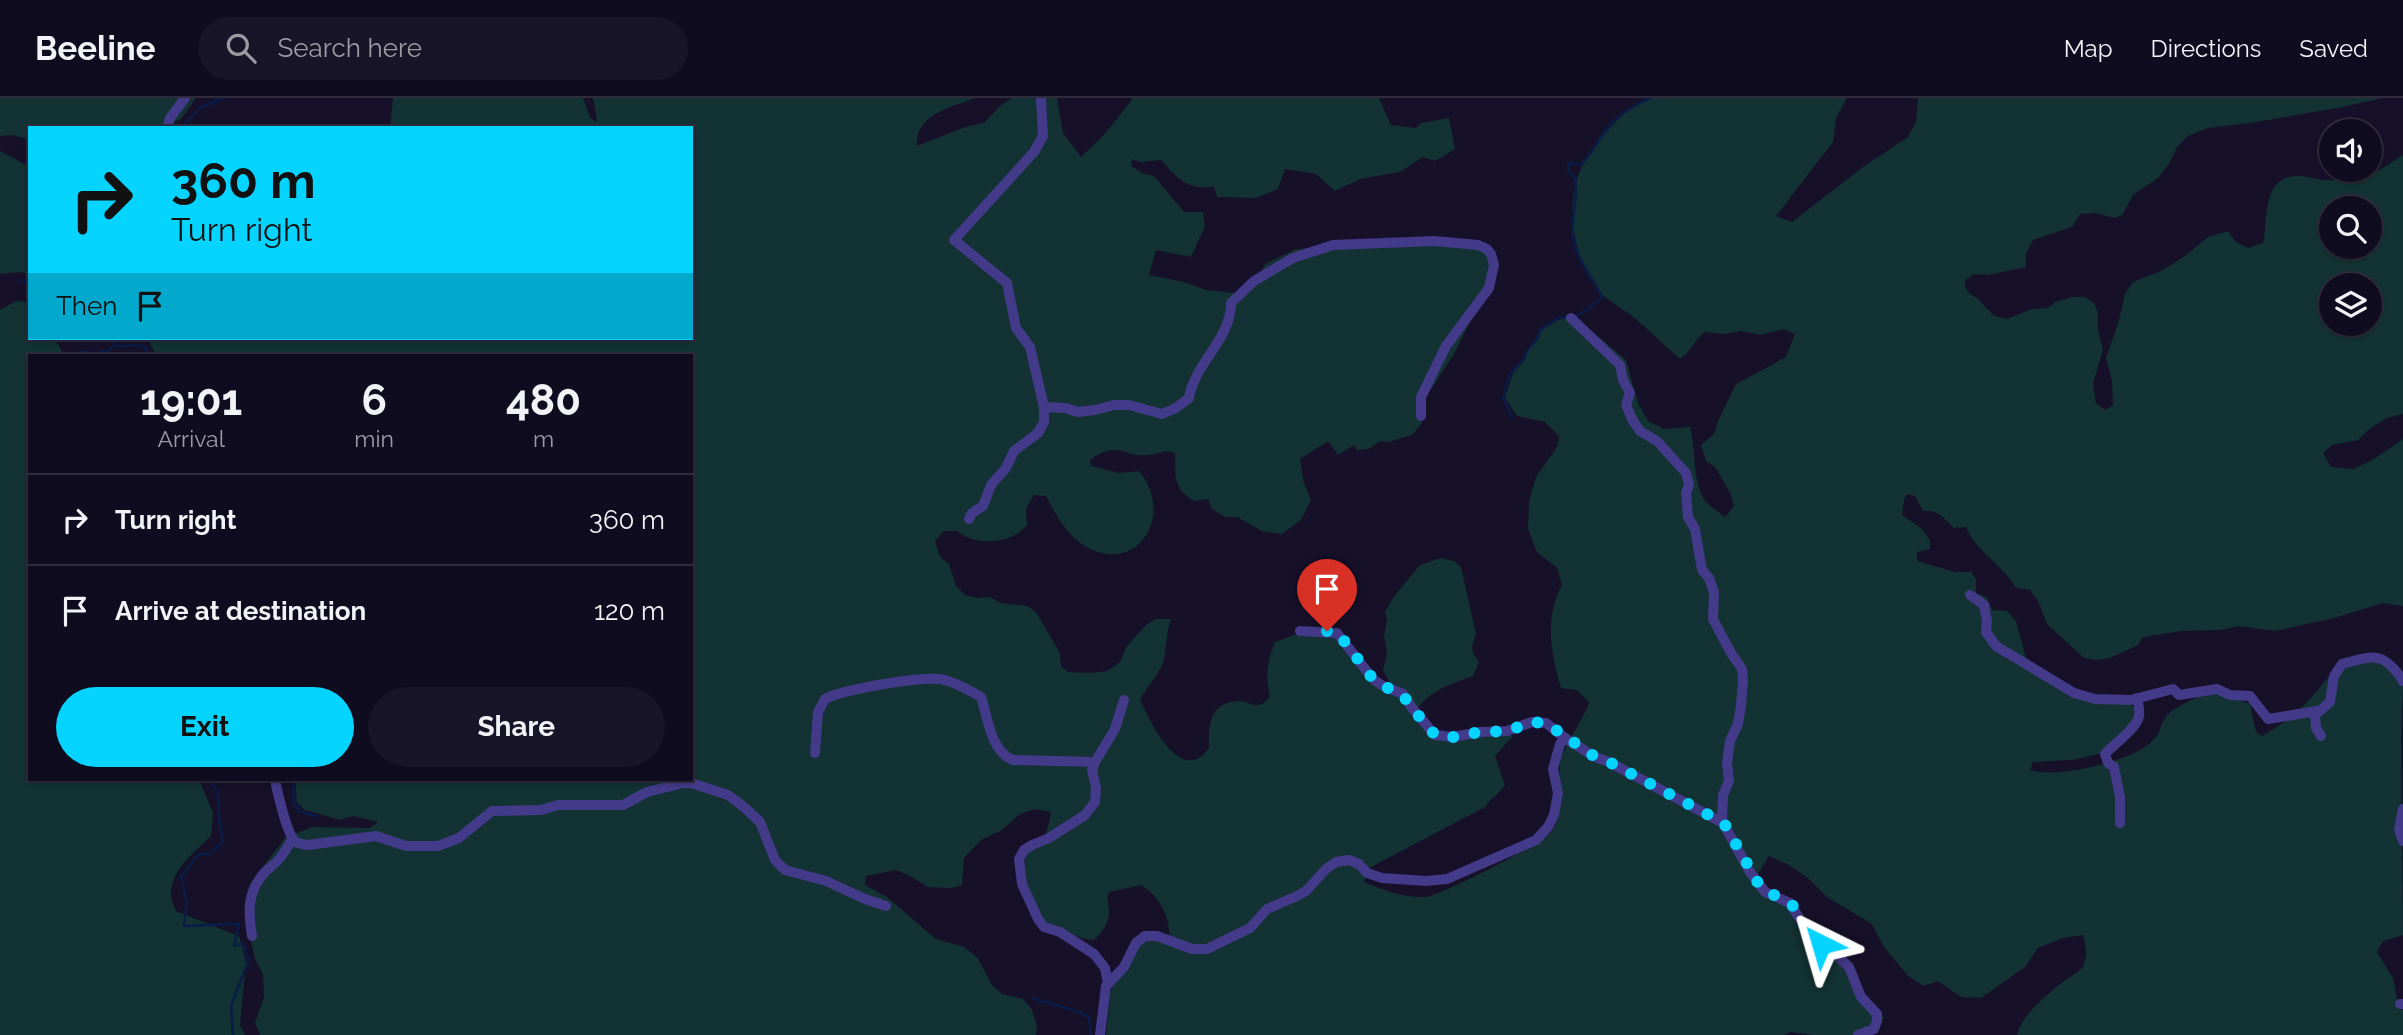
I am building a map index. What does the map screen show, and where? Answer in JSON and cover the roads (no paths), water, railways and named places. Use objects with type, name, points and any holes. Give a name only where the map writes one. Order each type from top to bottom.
[{"type":"street","points":[[168,126],[170,118],[185,98]]},
{"type":"street","points":[[969,519],[972,513],[982,506],[991,485],[1006,468],[1014,451],[1038,433],[1044,422],[1044,407],[1030,347],[1016,328],[1007,283],[954,240],[1034,152],[1043,136],[1041,98]]},
{"type":"street","points":[[1044,407],[1066,408],[1077,412],[1129,405],[1162,414],[1176,408],[1189,398],[1192,383],[1225,333],[1231,317],[1231,303],[1254,281],[1312,250],[1333,245],[1434,241],[1478,244],[1491,254],[1494,265],[1489,288],[1446,346],[1421,397],[1422,416]]},
{"type":"street","points":[[1571,318],[1620,365],[1623,380],[1630,393],[1626,410],[1640,431],[1657,440],[1671,455],[1688,480],[1688,517],[1695,528],[1702,569],[1714,592],[1713,619],[1742,668],[1738,724],[1728,750],[1729,780],[1723,795],[1722,822]]},
{"type":"street","points":[[1970,595],[1984,605],[1986,632],[1996,646],[2074,693],[2095,699],[2137,698],[2173,689],[2179,695],[2217,690],[2230,695],[2250,696],[2268,719],[2323,710],[2330,702],[2334,676],[2342,664],[2371,656],[2382,659],[2389,661],[2403,681]]},
{"type":"street","points":[[1300,631],[1338,633],[1373,679],[1402,694],[1435,735],[1454,737],[1507,731],[1532,722],[1546,723],[1595,757],[1722,822],[1729,829],[1751,872],[1765,892],[1790,903],[1810,936],[1849,967],[1861,997],[1877,1014],[1874,1029],[1852,1035]]},
{"type":"street","points":[[816,753],[818,712],[824,699],[847,691],[942,679],[981,697],[991,732],[1001,753],[1006,757],[1013,760],[1095,762]]},
{"type":"street","points":[[2120,823],[2120,797],[2115,767],[2108,763],[2105,754],[2118,739],[2134,728],[2139,717],[2137,698]]},
{"type":"street","points":[[1108,984],[1105,968],[1094,954],[1060,932],[1044,927],[1025,892],[1019,870],[1024,850],[1064,830],[1085,815],[1095,802],[1096,788],[1092,770],[1115,729],[1124,700]]},
{"type":"street","points":[[2317,711],[2314,720],[2321,736]]},
{"type":"street","points":[[1100,1035],[1103,993],[1124,967],[1140,938],[1152,934],[1192,949],[1207,949],[1250,928],[1267,909],[1306,891],[1336,862],[1349,860],[1359,864],[1367,873],[1382,878],[1426,881],[1447,879],[1536,840],[1548,827],[1554,814],[1558,793],[1553,769],[1560,744],[1565,738]]},
{"type":"street","points":[[275,781],[278,799],[297,843],[308,845],[376,836],[406,846],[438,846],[460,838],[492,811],[541,810],[558,805],[623,805],[648,792],[691,783],[728,795],[744,807],[760,822],[775,860],[786,870],[826,881],[886,906]]},
{"type":"street","points":[[2403,809],[2399,830],[2403,841]]},
{"type":"street","points":[[252,936],[249,921],[250,897],[254,886],[278,861],[293,839]]},
{"type":"waterway","points":[[183,126],[201,107],[223,98]]},
{"type":"waterway","points":[[1574,317],[1602,297],[1575,247],[1572,230],[1576,185],[1568,165],[1580,165],[1616,119],[1628,109],[1650,98]]},
{"type":"waterway","points":[[19,280],[28,282]]},
{"type":"waterway","points":[[1512,417],[1503,398],[1510,374],[1524,359],[1540,330],[1556,319],[1568,316]]},
{"type":"waterway","points":[[112,340],[117,347],[143,346],[148,354]]},
{"type":"waterway","points":[[98,354],[109,351],[113,346]]},
{"type":"waterway","points":[[78,354],[80,351],[98,354]]},
{"type":"waterway","points":[[208,781],[217,791],[223,842],[209,854],[198,855],[181,877],[187,902],[184,926],[239,924],[234,946],[242,943],[249,959],[231,1006],[233,1035]]},
{"type":"waterway","points":[[293,781],[294,803],[300,812],[317,816]]},
{"type":"waterway","points":[[1033,998],[1089,1017],[1091,1035]]}]
